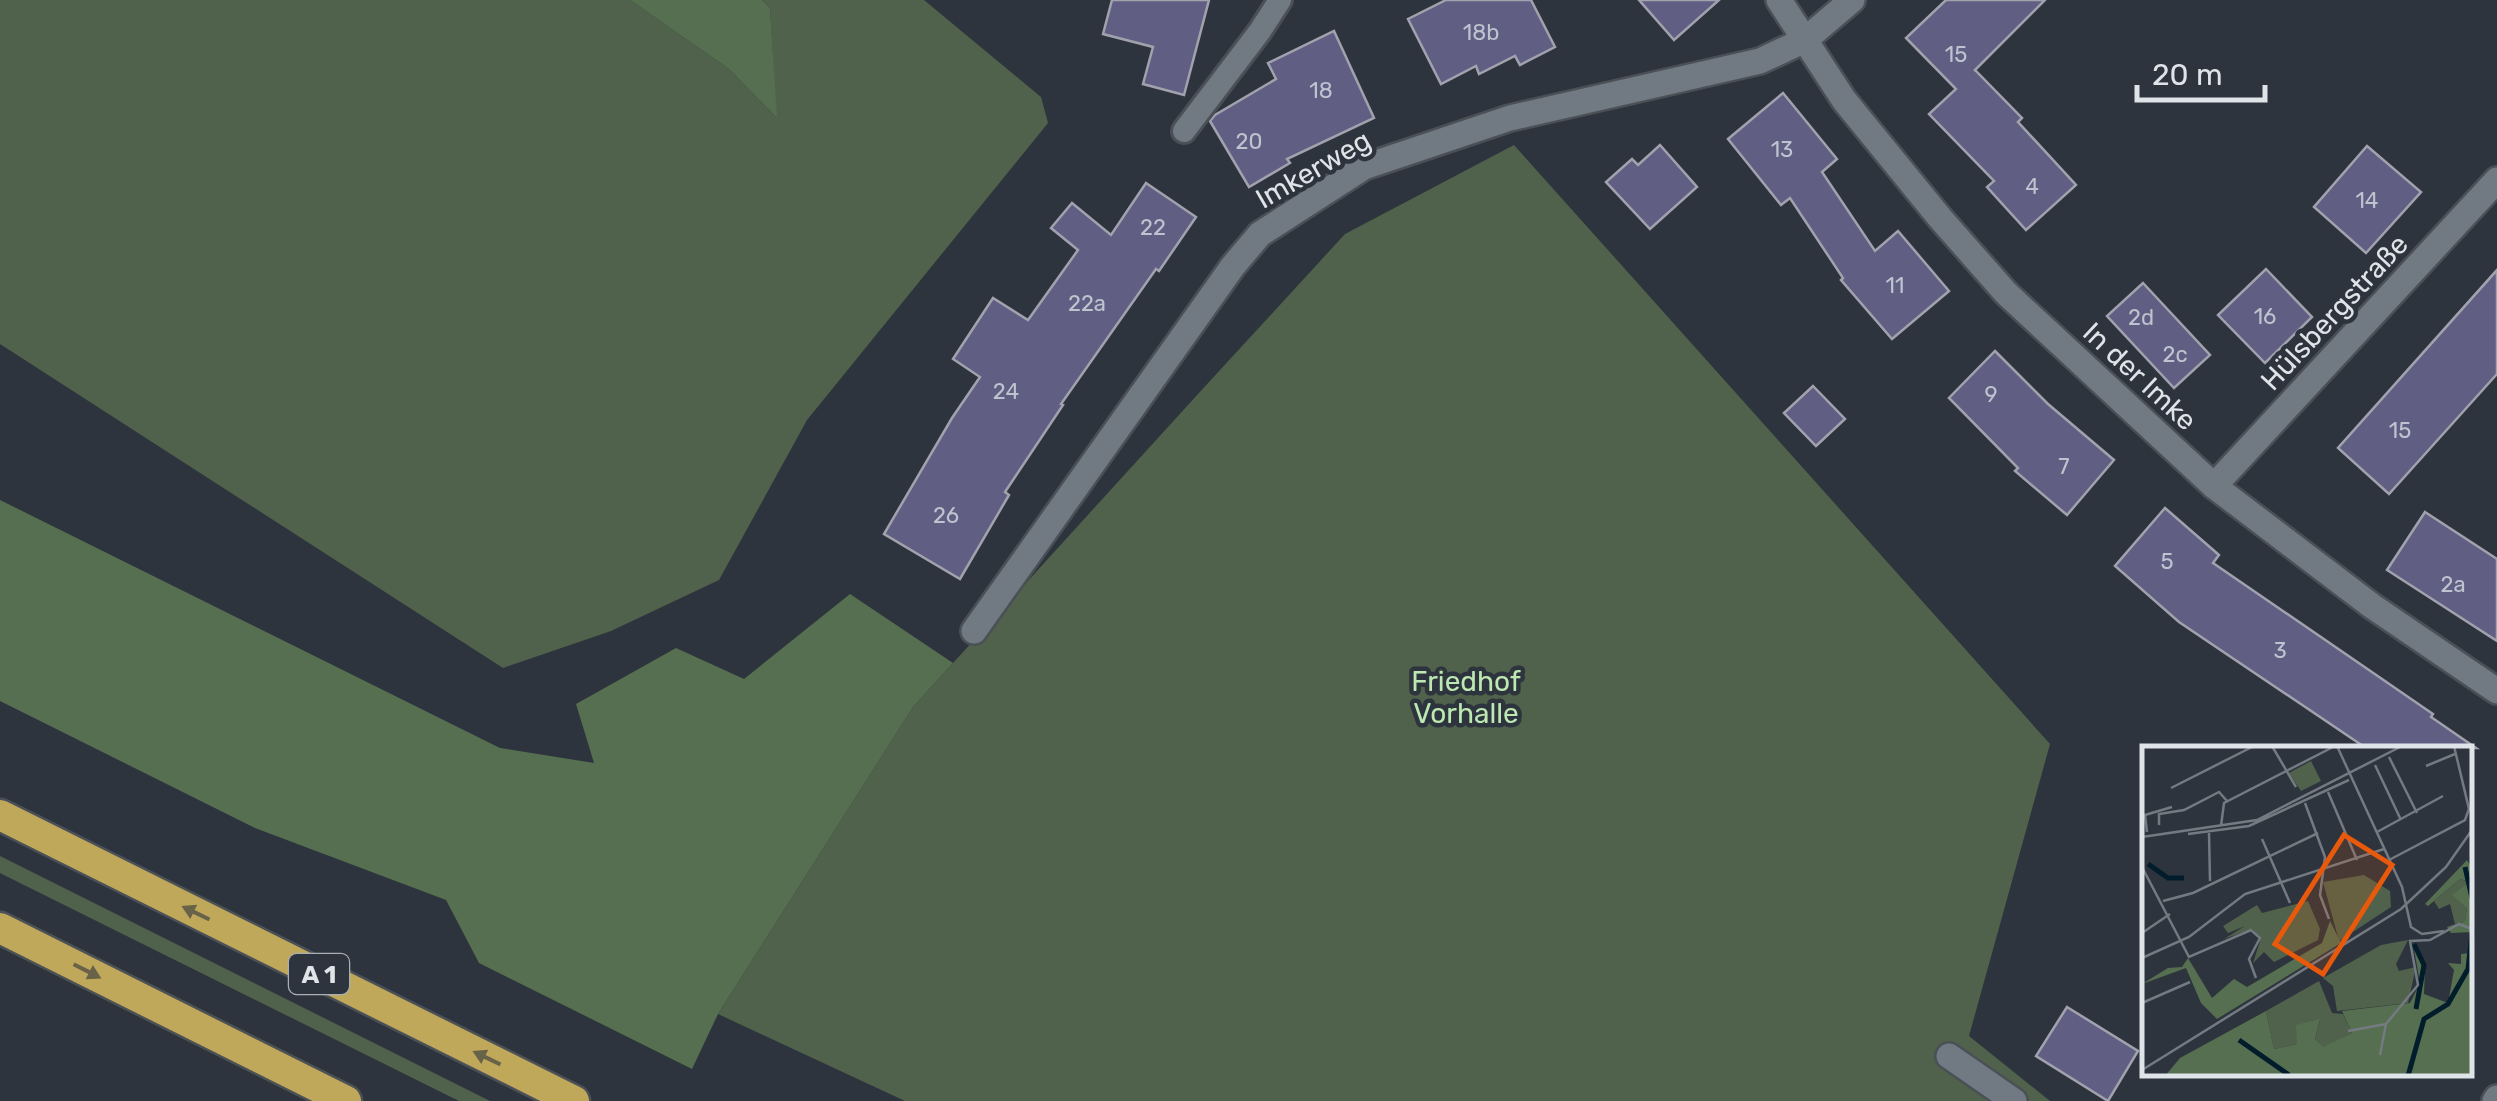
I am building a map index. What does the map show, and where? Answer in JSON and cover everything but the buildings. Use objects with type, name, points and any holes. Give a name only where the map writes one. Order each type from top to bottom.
[{"type":"highway","name":"A 1","points":[[0,815],[574,1101]]},
{"type":"highway","points":[[0,928],[346,1101]]},
{"type":"street","name":"In der Imke","points":[[1779,0],[1844,100],[2006,293],[2214,486],[2372,606],[2497,692]]},
{"type":"street","name":"Imkerweg","points":[[974,631],[1232,266],[1260,234],[1364,168],[1510,118],[1760,62],[1805,40],[1852,0]]},
{"type":"street","name":"Hülsbergstraße","points":[[2214,486],[2497,180]]},
{"type":"street","points":[[1949,1056],[2014,1101]]},
{"type":"lane","points":[[1184,132],[1280,0]]},
{"type":"green space","points":[[0,0],[630,0],[729,69],[776,117],[770,8],[762,0],[924,0],[1041,97],[1048,123],[807,420],[719,580],[611,631],[503,668],[0,344]]},
{"type":"green space","points":[[630,0],[762,0],[770,8],[777,118],[729,69]]},
{"type":"green space","name":"Friedhof Vorhalle","points":[[1514,145],[2050,744],[1969,1036],[2050,1101],[905,1101],[718,1014],[913,707],[1198,394],[1345,234]]},
{"type":"green space","points":[[0,500],[500,748],[594,763],[576,704],[676,648],[744,679],[850,594],[953,663],[913,707],[718,1014],[692,1069],[479,963],[446,900],[255,828],[0,701]]},
{"type":"green space","points":[[0,856],[490,1101],[459,1101],[0,873]]}]
